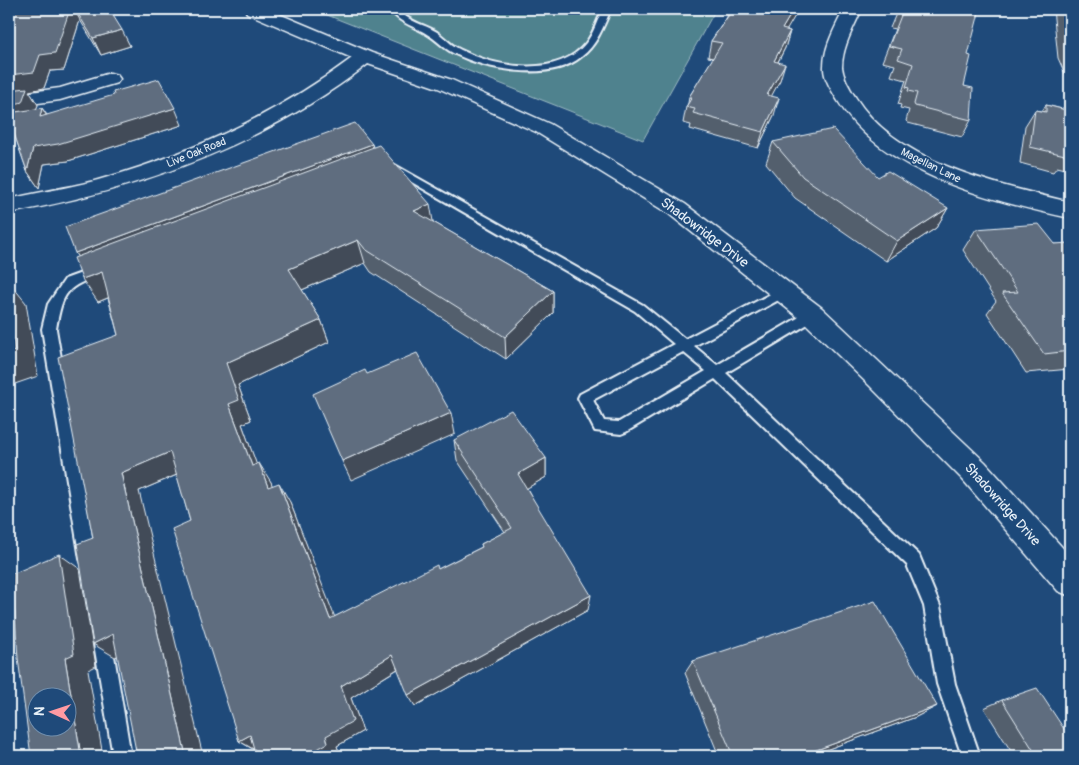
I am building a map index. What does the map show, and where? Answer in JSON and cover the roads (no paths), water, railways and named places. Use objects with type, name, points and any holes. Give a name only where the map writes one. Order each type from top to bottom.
[{"type":"main road","name":"Shadowridge Drive","points":[[253,9],[365,57],[445,84],[543,128],[677,209],[813,315],[919,414],[1009,509],[1070,580]]},
{"type":"main road","name":"Magellan Lane","points":[[853,9],[836,49],[833,68],[849,107],[886,141],[909,156],[964,180],[1009,195],[1070,210]]},
{"type":"main road","name":"Live Oak Road","points":[[9,206],[102,186],[202,152],[263,123],[327,86],[365,57]]},
{"type":"main road","points":[[9,101],[27,100],[110,80]]},
{"type":"lane","points":[[394,9],[404,20],[431,33],[465,55],[497,64],[532,68],[562,64],[575,59],[588,47],[607,9]]},
{"type":"lane","points":[[375,166],[385,162],[639,308],[716,372],[913,560],[932,606],[946,684],[971,756]]},
{"type":"lane","points":[[90,572],[49,329],[54,304],[69,282],[115,264]]},
{"type":"lane","points":[[784,292],[585,398],[600,427],[621,428],[813,315]]},
{"type":"lane","points":[[99,620],[122,756]]}]
